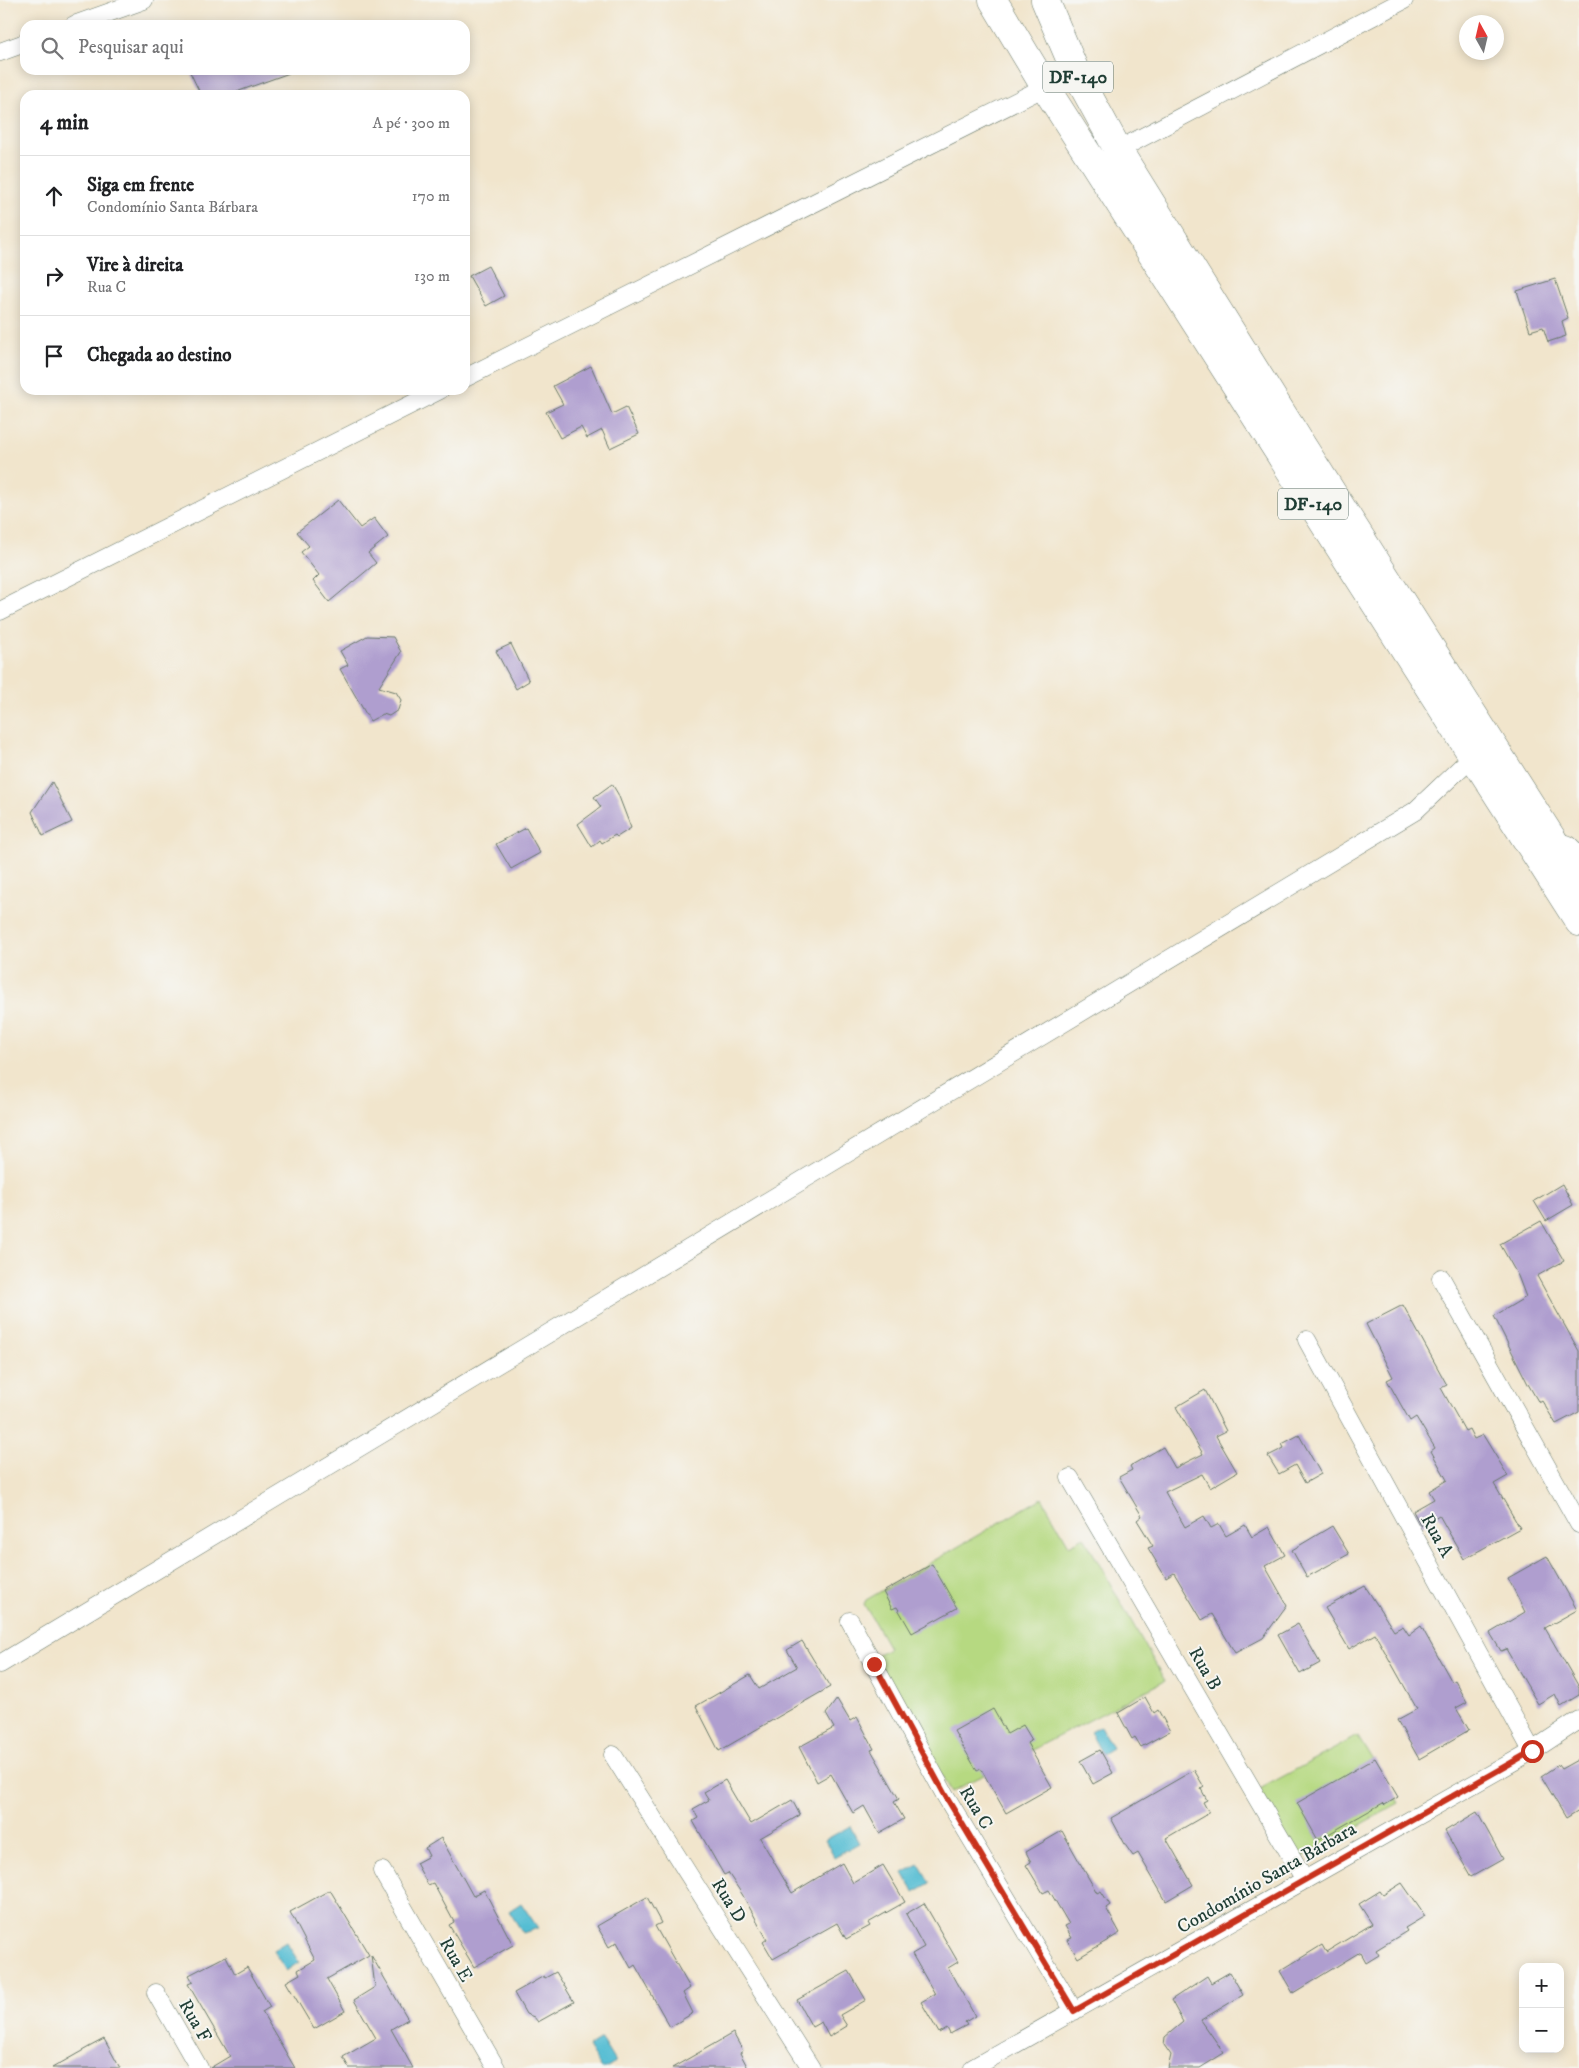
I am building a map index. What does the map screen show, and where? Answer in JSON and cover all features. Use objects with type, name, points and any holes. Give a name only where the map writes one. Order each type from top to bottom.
[{"type":"main road","name":"DF-140","points":[[993,0],[1045,87],[1474,755],[1579,922]]},
{"type":"main road","name":"DF-140","points":[[1045,0],[1076,73],[1118,150],[1303,447],[1554,840],[1579,884]]},
{"type":"street","points":[[88,20],[144,0]]},
{"type":"street","points":[[1118,150],[1404,0]]},
{"type":"street","points":[[0,52],[20,45]]},
{"type":"street","points":[[470,375],[1045,87]]},
{"type":"street","points":[[0,611],[430,395]]},
{"type":"street","points":[[0,1664],[1415,811],[1474,755]]},
{"type":"street","points":[[1554,840],[1569,844],[1579,855]]},
{"type":"street","points":[[1441,1278],[1579,1524]]},
{"type":"street","name":"Rua A","points":[[1307,1340],[1532,1751]]},
{"type":"street","name":"Rua B","points":[[1070,1478],[1305,1880]]},
{"type":"street","name":"Rua C","points":[[850,1621],[945,1795],[1074,2011]]},
{"type":"street","name":"Condomínio Santa Bárbara","points":[[973,2068],[1532,1751],[1579,1720]]},
{"type":"street","name":"Rua D","points":[[613,1755],[811,2068]]},
{"type":"street","name":"Rua E","points":[[382,1871],[496,2068]]},
{"type":"street","name":"Rua F","points":[[156,1993],[199,2068]]},
{"type":"green space","points":[[1042,1498],[1069,1545],[1084,1537],[1165,1681],[951,1792],[874,1656],[889,1648],[864,1604],[866,1600]]},
{"type":"green space","points":[[1358,1736],[1399,1803],[1298,1859],[1256,1791]]},
{"type":"water","points":[[1100,1726],[1112,1748],[1102,1754],[1090,1732]]},
{"type":"water","points":[[850,1826],[859,1843],[834,1857],[825,1840]]},
{"type":"water","points":[[919,1864],[930,1883],[914,1892],[903,1873]]},
{"type":"water","points":[[521,1903],[538,1928],[523,1933],[509,1911]]},
{"type":"water","points":[[286,1942],[299,1962],[286,1971],[273,1950]]},
{"type":"water","points":[[601,2039],[615,2062],[606,2068],[601,2068],[588,2047]]},
{"type":"building","points":[[191,75],[284,75],[242,90],[199,90]]},
{"type":"building","points":[[488,266],[504,296],[486,306],[470,275]]},
{"type":"building","points":[[1555,279],[1568,318],[1562,321],[1566,336],[1548,342],[1543,327],[1530,331],[1517,291]]},
{"type":"building","points":[[591,366],[612,414],[626,407],[639,434],[610,448],[602,430],[587,438],[581,427],[560,438],[546,412],[563,404],[553,386]]},
{"type":"building","points":[[338,500],[360,528],[374,518],[388,537],[368,553],[376,563],[329,602],[313,581],[319,575],[301,552],[309,546],[297,532]]},
{"type":"building","points":[[367,636],[393,637],[401,652],[379,687],[396,692],[401,700],[398,710],[389,716],[383,714],[370,721],[340,669],[348,665],[340,651]]},
{"type":"building","points":[[511,644],[529,681],[516,689],[496,651]]},
{"type":"building","points":[[52,782],[72,822],[43,836],[32,812]]},
{"type":"building","points":[[612,784],[618,794],[631,828],[617,837],[615,835],[602,843],[600,840],[592,847],[578,824],[601,807],[594,797]]},
{"type":"building","points":[[526,828],[540,853],[511,869],[496,844]]},
{"type":"building","points":[[1562,1184],[1573,1205],[1546,1221],[1534,1201]]},
{"type":"building","points":[[1541,1221],[1564,1261],[1537,1276],[1579,1351],[1579,1412],[1556,1424],[1542,1401],[1539,1403],[1528,1384],[1494,1316],[1526,1297],[1518,1276],[1500,1244]]},
{"type":"building","points":[[1403,1305],[1447,1385],[1441,1388],[1465,1431],[1469,1429],[1474,1439],[1483,1435],[1508,1476],[1494,1484],[1520,1528],[1464,1559],[1439,1515],[1421,1526],[1413,1511],[1434,1499],[1429,1491],[1447,1480],[1431,1451],[1435,1448],[1416,1417],[1410,1421],[1387,1380],[1393,1377],[1366,1324]]},
{"type":"building","points":[[1205,1390],[1226,1431],[1216,1436],[1237,1472],[1210,1488],[1202,1474],[1165,1492],[1185,1527],[1204,1516],[1211,1528],[1219,1524],[1226,1536],[1245,1525],[1252,1537],[1269,1527],[1285,1555],[1265,1566],[1287,1605],[1263,1638],[1235,1653],[1212,1614],[1202,1620],[1174,1573],[1166,1578],[1148,1548],[1153,1546],[1137,1520],[1142,1516],[1119,1477],[1132,1470],[1130,1466],[1163,1447],[1175,1468],[1203,1454],[1176,1407]]},
{"type":"building","points":[[1299,1435],[1321,1474],[1305,1483],[1295,1465],[1279,1474],[1268,1456],[1284,1448],[1282,1444]]},
{"type":"building","points":[[1332,1526],[1349,1554],[1307,1577],[1292,1550]]},
{"type":"building","points":[[1547,1556],[1577,1610],[1545,1628],[1579,1687],[1579,1695],[1561,1706],[1555,1694],[1538,1704],[1506,1649],[1501,1651],[1490,1633],[1525,1612],[1508,1578]]},
{"type":"building","points":[[932,1564],[957,1608],[912,1633],[897,1607],[892,1609],[883,1592]]},
{"type":"building","points":[[1365,1586],[1394,1631],[1403,1626],[1409,1635],[1421,1626],[1452,1682],[1455,1680],[1467,1702],[1456,1708],[1469,1730],[1419,1759],[1397,1720],[1417,1709],[1375,1634],[1349,1649],[1325,1608]]},
{"type":"building","points":[[1298,1624],[1320,1663],[1300,1674],[1278,1635]]},
{"type":"building","points":[[802,1641],[830,1687],[719,1751],[696,1706],[750,1675],[759,1689],[797,1667],[787,1650]]},
{"type":"building","points":[[1145,1697],[1154,1713],[1158,1710],[1170,1731],[1141,1747],[1135,1737],[1132,1739],[1118,1713]]},
{"type":"building","points":[[837,1699],[850,1721],[857,1717],[874,1749],[871,1750],[899,1799],[894,1802],[904,1819],[879,1833],[864,1806],[853,1813],[831,1774],[817,1782],[799,1747],[834,1728],[826,1714]]},
{"type":"building","points":[[993,1709],[1007,1734],[1023,1725],[1032,1740],[1027,1743],[1052,1787],[1006,1813],[981,1769],[977,1771],[954,1731]]},
{"type":"building","points":[[1100,1750],[1113,1773],[1093,1784],[1080,1761]]},
{"type":"building","points":[[1375,1758],[1398,1797],[1385,1805],[1383,1803],[1318,1840],[1297,1803]]},
{"type":"building","points":[[1579,1759],[1579,1810],[1566,1818],[1541,1776],[1558,1765],[1561,1769]]},
{"type":"building","points":[[1194,1770],[1204,1787],[1201,1789],[1207,1800],[1203,1802],[1209,1813],[1166,1838],[1193,1885],[1166,1901],[1138,1853],[1133,1856],[1111,1818]]},
{"type":"building","points":[[725,1780],[751,1824],[792,1800],[800,1815],[760,1838],[792,1893],[842,1863],[853,1883],[883,1865],[905,1902],[868,1923],[870,1926],[846,1939],[837,1923],[773,1959],[763,1942],[767,1939],[742,1894],[728,1873],[724,1875],[693,1821],[698,1818],[693,1809],[709,1800],[704,1792]]},
{"type":"building","points":[[1477,1812],[1503,1859],[1471,1877],[1445,1831]]},
{"type":"building","points":[[1062,1831],[1097,1893],[1101,1891],[1110,1905],[1106,1908],[1120,1933],[1078,1958],[1067,1940],[1072,1938],[1065,1926],[1069,1924],[1049,1890],[1043,1893],[1026,1865],[1031,1862],[1026,1852]]},
{"type":"building","points":[[441,1838],[473,1896],[484,1890],[513,1945],[474,1967],[449,1925],[454,1922],[433,1883],[428,1885],[416,1863],[429,1856],[425,1848]]},
{"type":"building","points":[[1402,1883],[1425,1916],[1405,1928],[1407,1931],[1376,1950],[1379,1955],[1366,1963],[1360,1952],[1293,1993],[1280,1971],[1322,1945],[1326,1952],[1372,1924],[1359,1904],[1380,1891],[1383,1895]]},
{"type":"building","points":[[330,1890],[369,1955],[327,1979],[345,2011],[314,2029],[286,1982],[300,1974],[298,1970],[315,1960],[290,1912]]},
{"type":"building","points":[[647,1897],[661,1923],[655,1926],[690,1988],[683,1993],[693,2013],[670,2027],[635,1965],[631,1968],[617,1942],[609,1947],[597,1926]]},
{"type":"building","points":[[924,1903],[958,1962],[948,1968],[975,2016],[965,2022],[967,2025],[950,2034],[947,2028],[939,2033],[921,2002],[935,1994],[912,1954],[924,1947],[906,1914]]},
{"type":"building","points":[[371,1955],[408,2019],[391,2029],[413,2068],[349,2068],[343,2057],[376,2038],[354,2000],[375,1987]]},
{"type":"building","points":[[226,1956],[235,1974],[247,1967],[270,2007],[262,2012],[295,2068],[210,2068],[230,2056],[188,1984],[193,1982],[189,1975]]},
{"type":"building","points":[[849,1971],[866,2000],[840,2015],[847,2026],[829,2037],[821,2022],[812,2027],[797,2000]]},
{"type":"building","points":[[556,1972],[574,2002],[538,2022],[534,2017],[526,2014],[514,1993],[544,1976],[545,1978]]},
{"type":"building","points":[[1230,1972],[1243,1995],[1201,2020],[1224,2053],[1200,2068],[1168,2068],[1171,2055],[1164,2045],[1165,2037],[1183,2022],[1171,2000],[1207,1976],[1211,1983]]},
{"type":"building","points":[[733,2033],[743,2051],[740,2053],[748,2068],[672,2068]]},
{"type":"building","points":[[104,2039],[120,2068],[52,2068],[89,2047]]},
{"type":"route","points":[[874,1664],[945,1795],[1074,2011],[1532,1751]]}]
